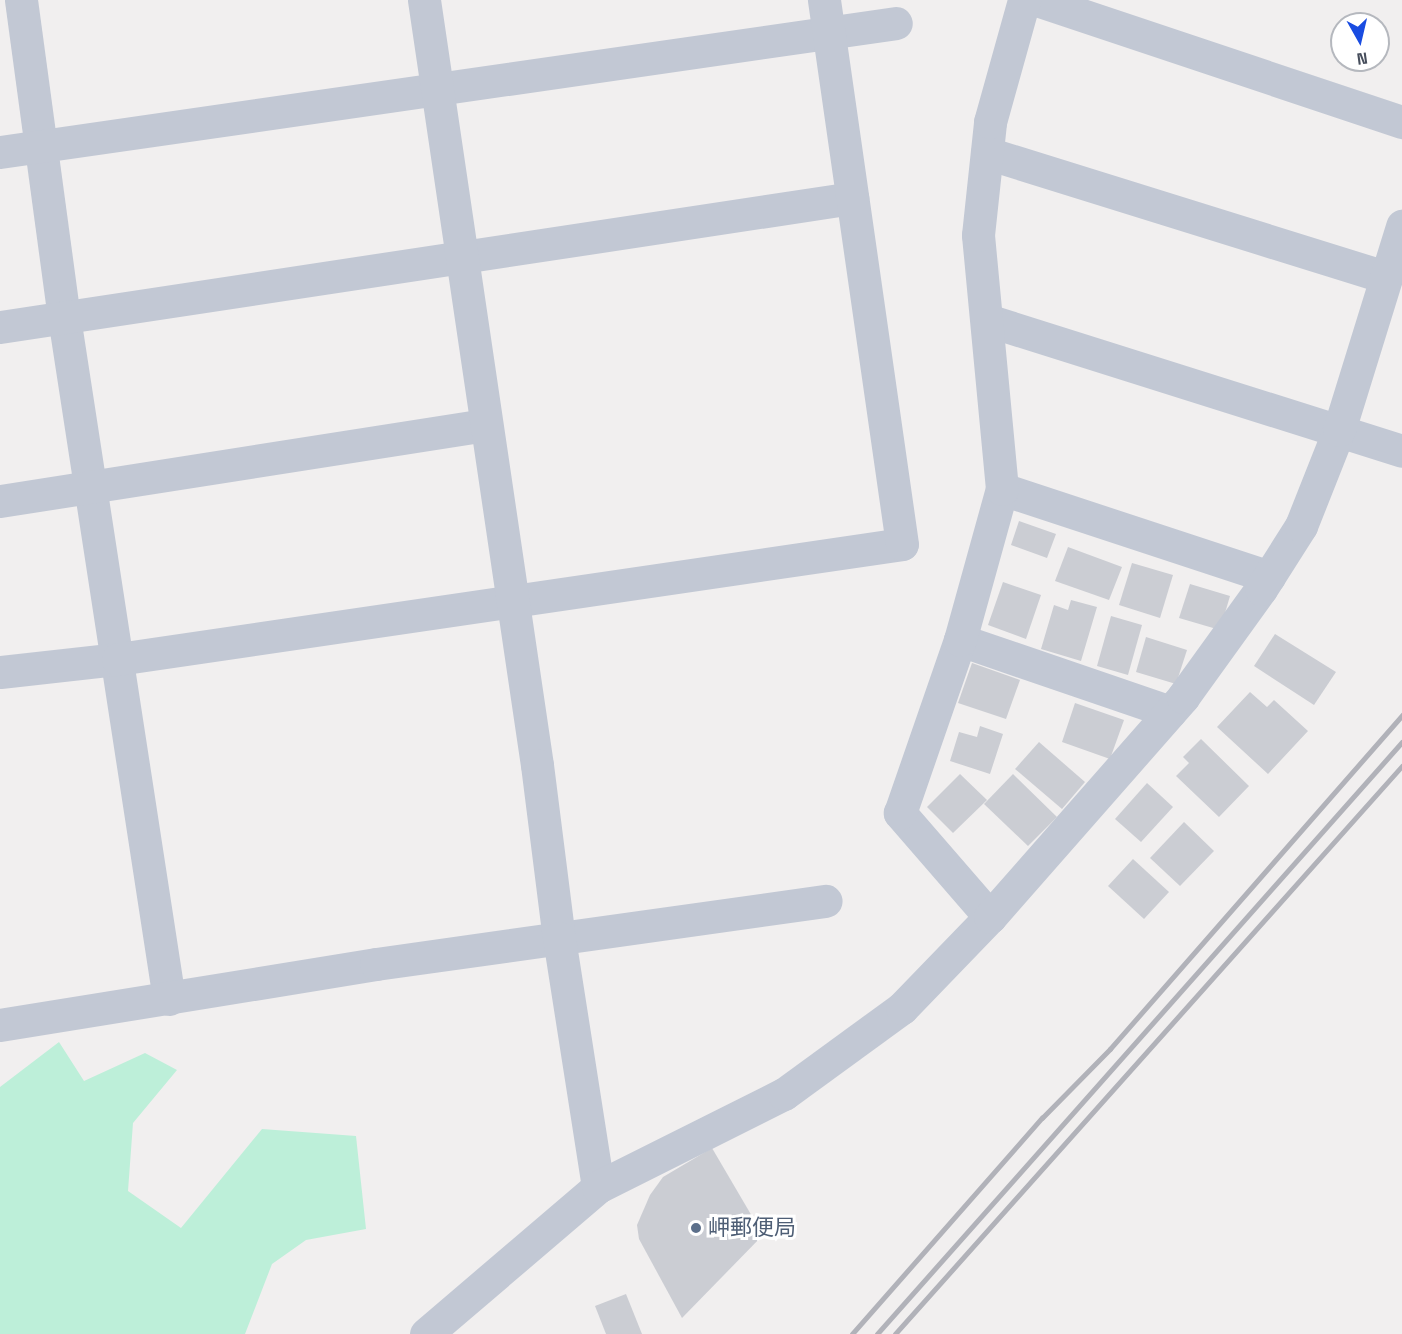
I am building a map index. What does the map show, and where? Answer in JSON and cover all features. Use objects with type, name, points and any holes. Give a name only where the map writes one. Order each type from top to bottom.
[{"type":"street","points":[[21,0],[63,317],[118,659],[169,999]]},
{"type":"street","points":[[424,0],[513,599],[559,938],[598,1187]]},
{"type":"street","points":[[0,672],[118,659],[513,599],[902,544],[824,0]]},
{"type":"street","points":[[990,917],[900,813],[960,639],[1002,489],[978,235],[990,122],[1024,0]]},
{"type":"street","points":[[1038,0],[1402,122]]},
{"type":"street","points":[[0,152],[437,87],[896,23]]},
{"type":"street","points":[[987,153],[1386,277]]},
{"type":"street","points":[[0,327],[852,198]]},
{"type":"street","points":[[426,1334],[598,1187],[784,1094],[902,1008],[990,917],[1170,712],[1269,577],[1301,526],[1339,430],[1402,226]]},
{"type":"street","points":[[987,320],[1402,451]]},
{"type":"street","points":[[0,501],[486,425]]},
{"type":"street","points":[[1002,489],[1269,577]]},
{"type":"street","points":[[960,639],[1170,712]]},
{"type":"street","points":[[0,1025],[376,964],[826,901]]},
{"type":"green space","points":[[59,1042],[84,1081],[145,1053],[177,1070],[133,1123],[128,1191],[181,1228],[262,1129],[356,1136],[366,1229],[306,1240],[272,1264],[245,1334],[0,1334],[0,1087]]},
{"type":"building","points":[[1019,521],[1056,534],[1047,558],[1011,545]]},
{"type":"building","points":[[1068,547],[1122,567],[1109,600],[1055,581]]},
{"type":"building","points":[[1132,563],[1173,575],[1160,618],[1119,605]]},
{"type":"building","points":[[1003,582],[1041,595],[1026,639],[988,625]]},
{"type":"building","points":[[1190,584],[1230,596],[1220,630],[1179,618]]},
{"type":"building","points":[[1071,600],[1097,607],[1081,661],[1041,649],[1054,605],[1068,610]]},
{"type":"building","points":[[1111,616],[1142,625],[1128,675],[1097,666]]},
{"type":"building","points":[[1275,634],[1336,672],[1314,705],[1254,666]]},
{"type":"building","points":[[1146,637],[1187,650],[1176,684],[1136,672]]},
{"type":"building","points":[[972,663],[1020,680],[1006,719],[958,703]]},
{"type":"building","points":[[1250,692],[1267,707],[1274,700],[1308,731],[1268,774],[1217,727]]},
{"type":"building","points":[[1075,703],[1124,720],[1110,759],[1062,742]]},
{"type":"building","points":[[980,726],[1003,734],[990,774],[950,761],[959,732],[977,737]]},
{"type":"building","points":[[1201,739],[1249,786],[1219,817],[1176,776],[1189,763],[1183,757]]},
{"type":"building","points":[[1039,742],[1085,782],[1062,809],[1015,769]]},
{"type":"building","points":[[960,774],[987,800],[953,833],[927,807]]},
{"type":"building","points":[[1013,774],[1057,817],[1028,846],[984,804]]},
{"type":"building","points":[[1147,783],[1173,807],[1141,842],[1115,819]]},
{"type":"building","points":[[1184,822],[1214,851],[1180,886],[1150,858]]},
{"type":"building","points":[[1133,859],[1169,892],[1144,919],[1108,886]]},
{"type":"building","points":[[712,1148],[763,1235],[682,1318],[639,1239],[637,1225],[650,1195],[663,1177]]},
{"type":"building","points":[[626,1294],[642,1334],[606,1334],[595,1306]]},
{"type":"railway","points":[[852,1334],[1042,1118],[1110,1049],[1402,715]]},
{"type":"railway","points":[[877,1334],[1402,742]]},
{"type":"railway","points":[[895,1334],[1402,766]]},
{"type":"place","name":"岬郵便局","points":[[696,1228]]}]
